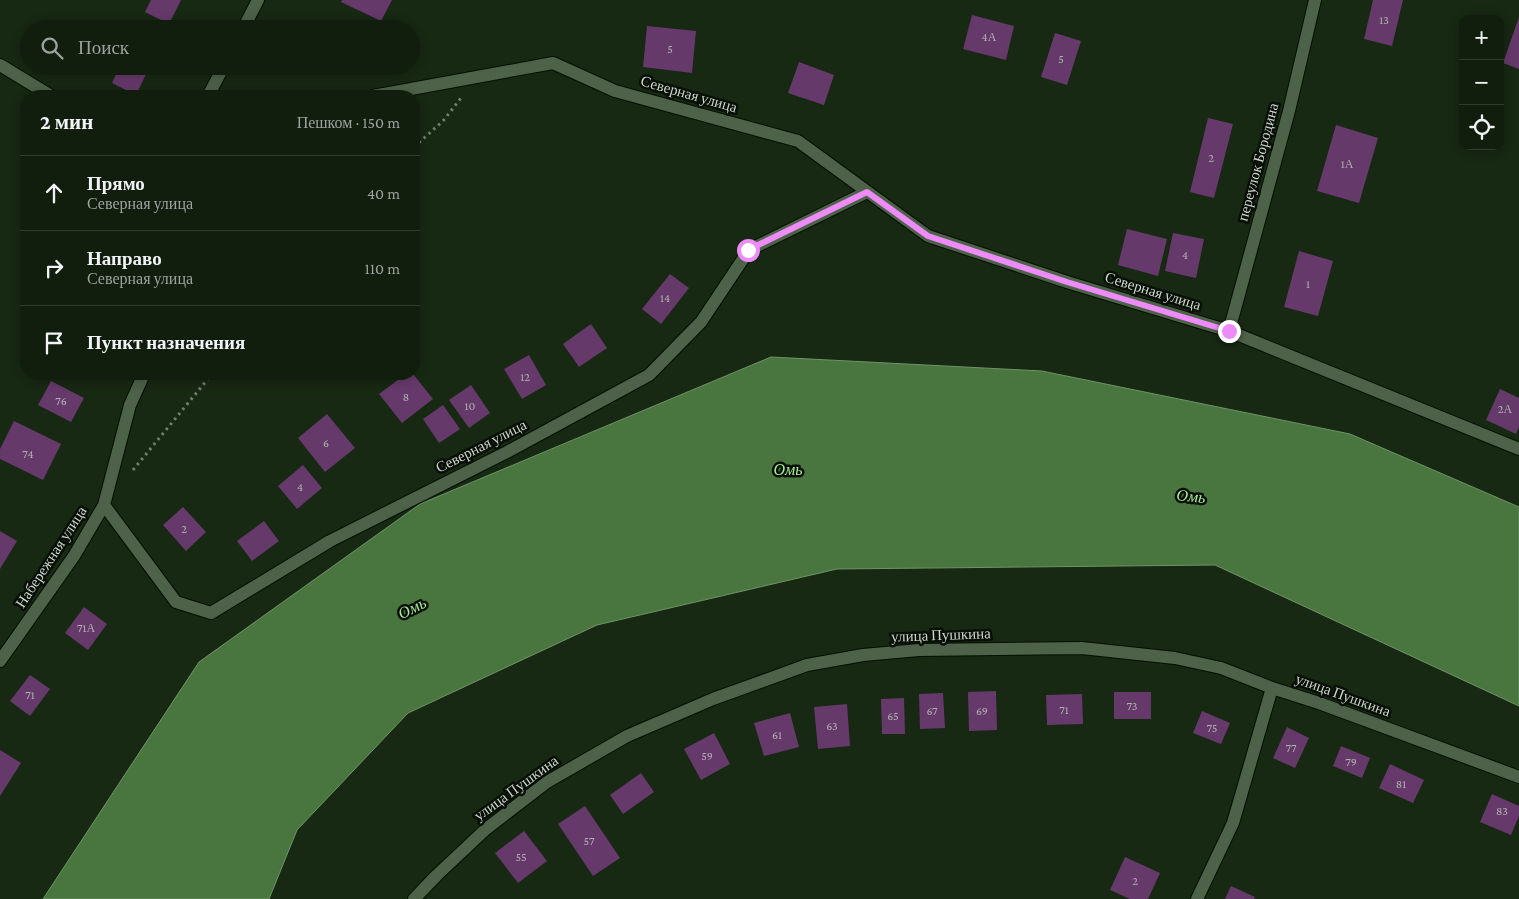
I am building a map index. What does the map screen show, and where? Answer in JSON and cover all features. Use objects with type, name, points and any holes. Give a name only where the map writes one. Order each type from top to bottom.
[{"type":"street","points":[[248,20],[258,0]]},
{"type":"street","name":"переулок Бородина","points":[[1229,331],[1289,111],[1315,0]]},
{"type":"street","name":"Северная улица","points":[[404,90],[553,63],[616,91],[798,141],[928,236],[1067,282],[1229,331],[1519,449]]},
{"type":"street","points":[[0,65],[41,90]]},
{"type":"street","points":[[211,90],[219,75]]},
{"type":"street","name":"Северная улица","points":[[104,505],[176,602],[210,613],[330,541],[508,452],[649,375],[701,322],[748,250],[867,192]]},
{"type":"street","name":"Набережная улица","points":[[0,661],[74,556],[104,505],[130,406],[141,380]]},
{"type":"street","name":"улица Пушкина","points":[[414,899],[486,828],[547,782],[627,736],[713,699],[807,665],[863,654],[920,650],[1082,648],[1175,658],[1221,668],[1519,777]]},
{"type":"street","points":[[1197,899],[1233,823],[1272,688]]},
{"type":"path","points":[[420,142],[443,121],[478,76]]},
{"type":"path","points":[[130,474],[207,380]]},
{"type":"water","name":"Омь","points":[[771,357],[1042,371],[1350,434],[1519,507],[1519,706],[1215,565],[837,569],[597,625],[408,713],[297,830],[269,899],[43,899],[199,662],[420,504]]},
{"type":"building","points":[[151,0],[181,0],[171,20],[161,20],[145,12]]},
{"type":"building","points":[[342,0],[392,0],[382,20],[341,2]]},
{"type":"building","points":[[1373,0],[1403,0],[1392,46],[1364,39]]},
{"type":"building","points":[[972,15],[1014,26],[1006,60],[963,49]]},
{"type":"building","points":[[1519,17],[1519,69],[1504,63]]},
{"type":"building","points":[[647,26],[696,31],[692,73],[643,67]]},
{"type":"building","points":[[1055,33],[1081,41],[1067,85],[1041,77]]},
{"type":"building","points":[[799,62],[834,75],[824,105],[788,93]]},
{"type":"building","points":[[116,75],[146,75],[138,90],[126,90],[112,83]]},
{"type":"building","points":[[1208,118],[1233,124],[1214,198],[1190,192]]},
{"type":"building","points":[[1336,125],[1378,138],[1359,203],[1317,191]]},
{"type":"building","points":[[1127,229],[1167,239],[1158,276],[1118,265]]},
{"type":"building","points":[[1173,233],[1204,239],[1196,278],[1165,271]]},
{"type":"building","points":[[1299,251],[1333,261],[1318,316],[1284,307]]},
{"type":"building","points":[[670,274],[689,288],[661,324],[642,309]]},
{"type":"building","points":[[591,324],[607,348],[579,367],[563,344]]},
{"type":"building","points":[[529,355],[546,385],[522,399],[504,369]]},
{"type":"building","points":[[398,380],[418,380],[433,399],[402,423],[379,394]]},
{"type":"building","points":[[51,381],[84,398],[71,422],[38,405]]},
{"type":"building","points":[[471,385],[490,413],[469,428],[449,400]]},
{"type":"building","points":[[1500,389],[1519,398],[1519,427],[1516,434],[1486,420]]},
{"type":"building","points":[[443,405],[460,429],[439,443],[423,419]]},
{"type":"building","points":[[327,414],[355,448],[325,472],[298,438]]},
{"type":"building","points":[[14,421],[61,444],[43,480],[0,459],[0,449]]},
{"type":"building","points":[[303,465],[322,488],[297,509],[278,486]]},
{"type":"building","points":[[183,507],[206,532],[186,551],[163,525]]},
{"type":"building","points":[[264,521],[279,541],[252,561],[237,541]]},
{"type":"building","points":[[0,531],[17,541],[0,569]]},
{"type":"building","points":[[84,607],[107,624],[88,650],[65,633]]},
{"type":"building","points":[[30,675],[50,689],[30,716],[10,701]]},
{"type":"building","points":[[996,691],[997,730],[969,731],[968,692]]},
{"type":"building","points":[[1114,692],[1151,692],[1151,719],[1114,719]]},
{"type":"building","points":[[943,693],[945,728],[920,729],[919,694]]},
{"type":"building","points":[[1082,694],[1083,724],[1047,725],[1046,695]]},
{"type":"building","points":[[904,698],[905,734],[882,734],[881,699]]},
{"type":"building","points":[[847,704],[850,746],[818,749],[814,707]]},
{"type":"building","points":[[1202,711],[1230,723],[1221,744],[1193,733]]},
{"type":"building","points":[[790,713],[799,747],[764,756],[754,723]]},
{"type":"building","points":[[1287,727],[1309,738],[1295,768],[1273,758]]},
{"type":"building","points":[[714,733],[730,764],[701,780],[684,749]]},
{"type":"building","points":[[1341,746],[1370,758],[1362,778],[1333,766]]},
{"type":"building","points":[[0,750],[21,763],[0,796]]},
{"type":"building","points":[[1390,764],[1424,780],[1413,803],[1379,788]]},
{"type":"building","points":[[641,773],[654,792],[623,814],[610,795]]},
{"type":"building","points":[[1492,794],[1519,806],[1519,816],[1511,835],[1480,822]]},
{"type":"building","points":[[585,806],[620,858],[593,876],[558,824]]},
{"type":"building","points":[[524,831],[547,861],[518,883],[495,853]]},
{"type":"building","points":[[1125,857],[1160,873],[1148,899],[1130,899],[1110,890]]},
{"type":"building","points":[[1231,886],[1255,897],[1254,899],[1225,899]]},
{"type":"route","points":[[748,250],[867,192],[928,236],[1067,282],[1229,331]]}]
